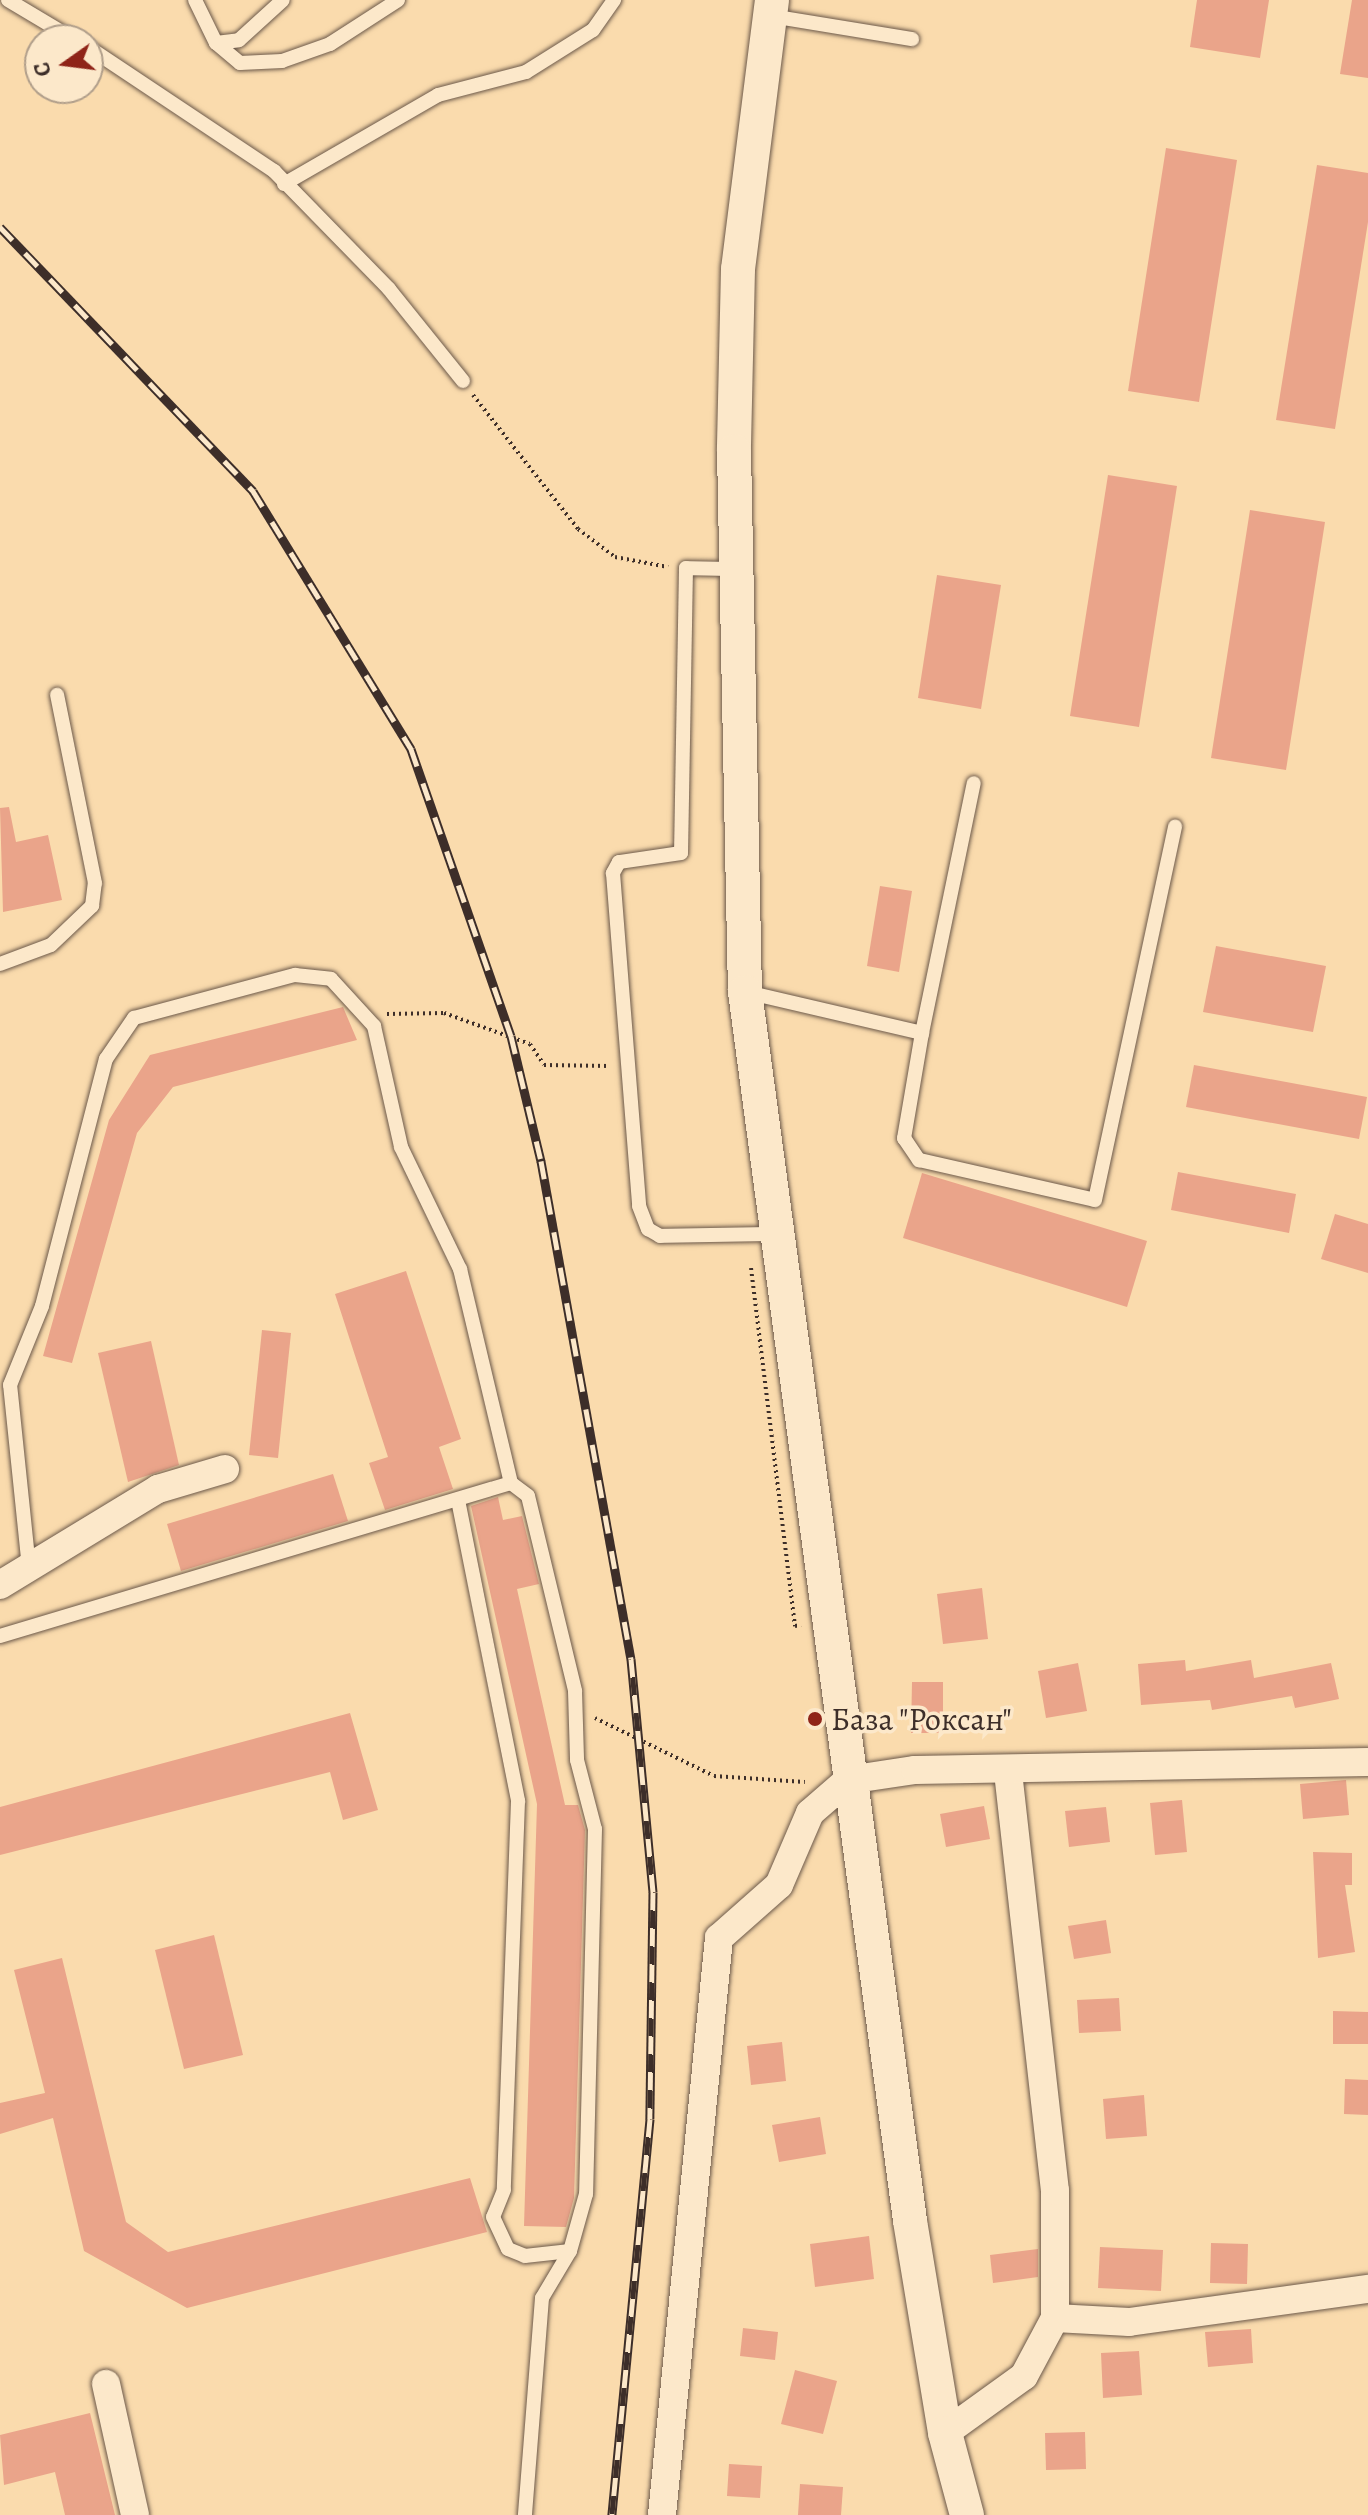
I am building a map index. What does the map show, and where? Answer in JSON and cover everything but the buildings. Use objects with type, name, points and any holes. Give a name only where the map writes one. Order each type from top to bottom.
[{"type":"street","points":[[771,8],[738,269],[736,569],[745,992],[848,1780],[945,2433],[967,2515]]},
{"type":"street","points":[[0,1585],[29,1571],[103,1518],[158,1489],[225,1469]]},
{"type":"street","points":[[662,2515],[719,1938],[779,1885],[810,1813],[848,1780],[915,1770],[1008,1774],[1368,1762]]},
{"type":"street","points":[[945,2433],[1024,2376],[1055,2318],[1054,2175],[1008,1774]]},
{"type":"street","points":[[1055,2318],[1129,2322],[1368,2289]]},
{"type":"street","points":[[106,2384],[135,2515]]},
{"type":"lane","points":[[8,0],[48,24]]},
{"type":"lane","points":[[195,0],[216,43],[240,63],[282,61],[330,44],[398,0]]},
{"type":"lane","points":[[216,43],[239,40],[283,0]]},
{"type":"lane","points":[[284,184],[438,95],[526,72],[593,30],[614,0]]},
{"type":"lane","points":[[771,8],[912,39]]},
{"type":"lane","points":[[104,58],[284,184],[389,289],[463,381]]},
{"type":"lane","points":[[736,569],[686,568],[681,853],[619,862],[613,873],[629,1067],[648,1229],[660,1236],[776,1234]]},
{"type":"lane","points":[[0,964],[51,945],[92,906],[95,883],[57,695]]},
{"type":"lane","points":[[974,783],[922,1033],[905,1148],[919,1160],[1095,1200],[1175,826]]},
{"type":"lane","points":[[29,1571],[10,1385],[42,1306],[94,1088],[119,1033],[134,1018],[295,975],[331,979],[365,1013],[385,1061],[401,1147],[449,1234],[511,1483],[539,1518],[576,1710],[577,1760],[595,1829],[586,2194],[570,2251],[542,2298],[525,2515]]},
{"type":"lane","points":[[745,992],[922,1033]]},
{"type":"lane","points":[[0,1636],[511,1483]]},
{"type":"lane","points":[[458,1500],[518,1801],[504,2190],[493,2217],[508,2249],[525,2256],[570,2251]]},
{"type":"path","points":[[463,381],[517,461],[578,529],[615,557],[686,568]]},
{"type":"path","points":[[365,1013],[444,1013],[530,1044],[544,1065],[629,1067]]},
{"type":"path","points":[[576,1710],[714,1776],[848,1780]]},
{"type":"railway","points":[[0,227],[253,491],[411,749],[511,1036],[541,1161],[631,1659],[653,1892],[650,2119],[612,2515]]},
{"type":"place","name":"База \"Роксан\"","points":[[815,1719]]}]
